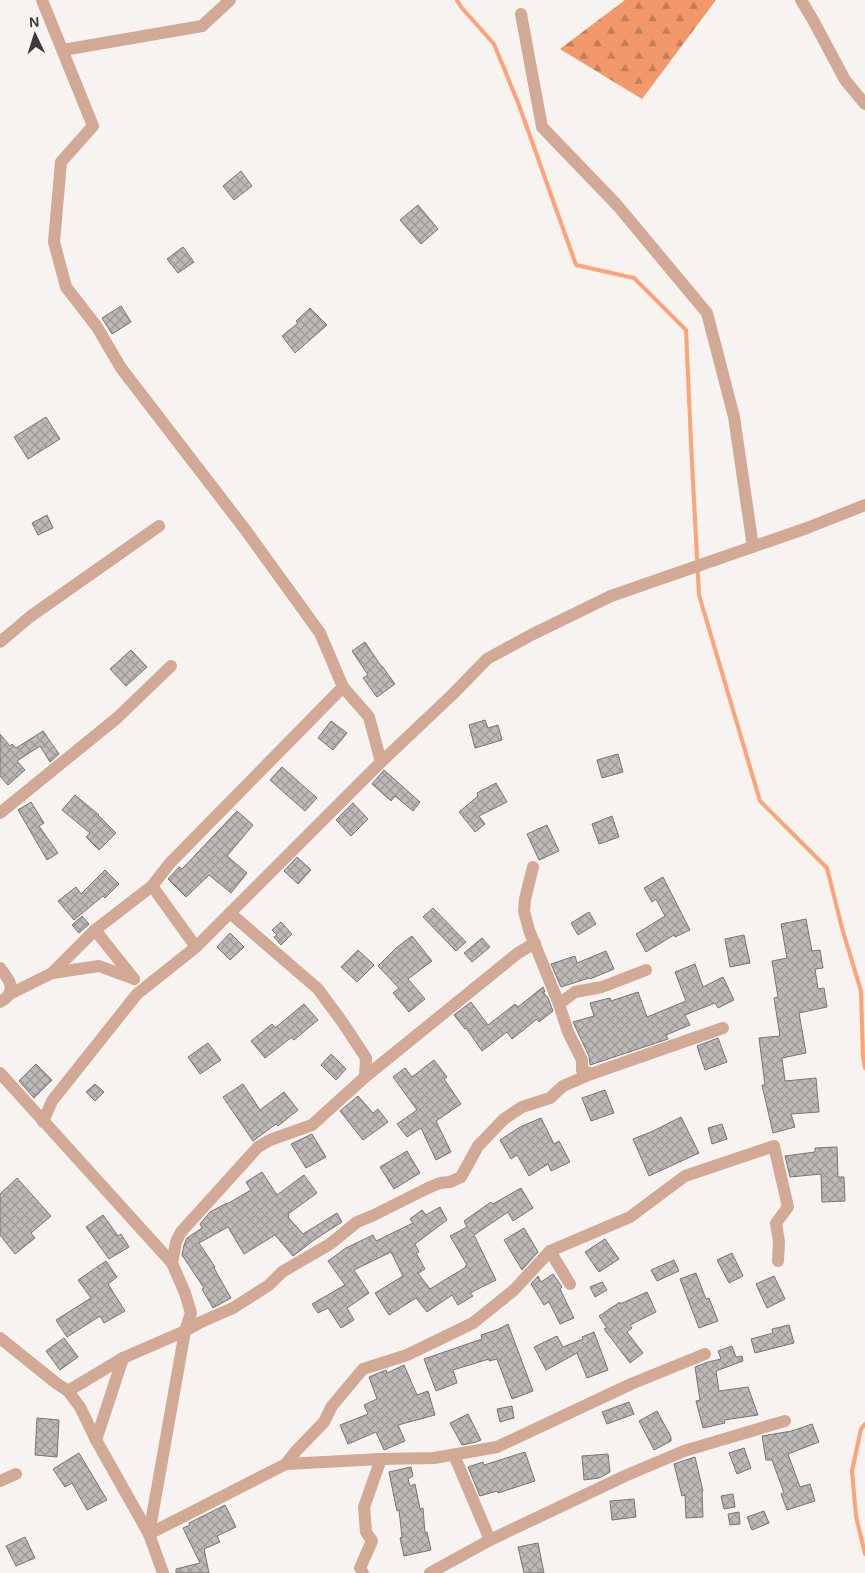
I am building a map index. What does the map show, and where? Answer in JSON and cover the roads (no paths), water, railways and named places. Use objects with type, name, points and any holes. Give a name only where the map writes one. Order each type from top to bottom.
[{"type":"street","points":[[42,0],[93,126],[60,162],[54,242],[66,287],[97,327],[121,368],[244,528],[320,633],[343,687],[369,717],[381,762]]},
{"type":"street","points":[[63,50],[202,26],[230,0]]},
{"type":"street","points":[[801,0],[814,20],[845,80],[865,104]]},
{"type":"street","points":[[521,14],[542,127],[617,205],[707,313],[734,417],[753,547]]},
{"type":"street","points":[[43,1122],[52,1101],[137,994],[196,947],[487,659],[531,635],[612,596],[807,528],[865,505]]},
{"type":"street","points":[[0,642],[31,616],[159,526]]},
{"type":"street","points":[[0,813],[117,718],[172,666]]},
{"type":"street","points":[[5,998],[52,973],[95,930],[152,886],[170,863],[343,687]]},
{"type":"street","points":[[533,867],[524,911],[529,930],[559,1004],[568,1032],[582,1060],[582,1070],[591,1074]]},
{"type":"street","points":[[152,886],[196,947]]},
{"type":"street","points":[[230,913],[318,989],[366,1058],[365,1077]]},
{"type":"street","points":[[95,930],[134,979],[137,994]]},
{"type":"street","points":[[172,1263],[176,1242],[181,1232],[258,1147],[270,1140],[312,1125],[365,1077],[518,953],[535,943]]},
{"type":"street","points":[[52,973],[99,966],[134,979]]},
{"type":"street","points":[[0,968],[8,977],[11,986],[5,998]]},
{"type":"street","points":[[559,1004],[575,992],[602,987],[646,970]]},
{"type":"street","points":[[149,1534],[186,1331],[196,1318],[233,1308],[269,1286],[282,1272],[330,1244],[357,1222],[428,1188],[461,1177],[478,1146],[504,1120],[522,1107],[550,1098],[563,1086],[591,1074],[723,1028]]},
{"type":"street","points":[[0,1073],[172,1263],[196,1318]]},
{"type":"street","points":[[30,1107],[52,1101]]},
{"type":"street","points":[[286,1464],[324,1422],[332,1406],[364,1369],[407,1355],[473,1323],[514,1290],[550,1251],[630,1217],[686,1176],[774,1146],[788,1207],[776,1223],[778,1261]]},
{"type":"street","points":[[550,1251],[570,1284]]},
{"type":"street","points":[[68,1391],[123,1358],[186,1331]]},
{"type":"street","points":[[0,1338],[68,1391],[80,1407],[96,1440],[149,1534],[163,1573]]},
{"type":"street","points":[[149,1534],[286,1464],[434,1458],[497,1447],[631,1384],[706,1354]]},
{"type":"street","points":[[96,1440],[123,1358]]},
{"type":"street","points":[[430,1573],[490,1540],[619,1479],[684,1451],[785,1421]]},
{"type":"street","points":[[454,1455],[490,1540]]},
{"type":"street","points":[[363,1573],[360,1568],[372,1541],[366,1532],[364,1507],[381,1459]]},
{"type":"street","points":[[0,1481],[16,1474]]},
{"type":"waterway","points":[[457,0],[494,44],[519,105],[576,265],[634,278],[686,330],[699,595],[760,801],[827,868],[842,928],[861,991],[865,1068]]},
{"type":"waterway","points":[[865,1424],[861,1429],[852,1471],[856,1516],[865,1554]]}]
